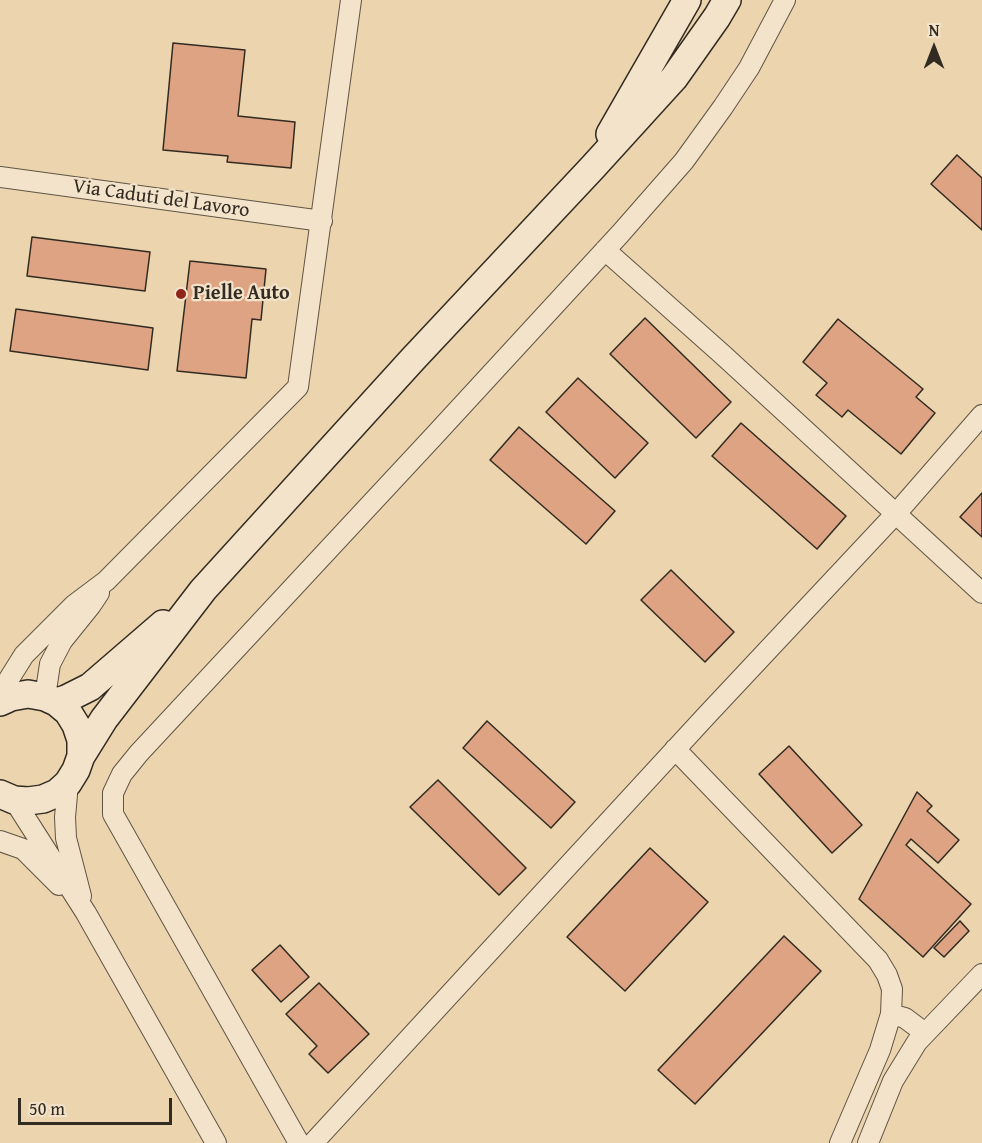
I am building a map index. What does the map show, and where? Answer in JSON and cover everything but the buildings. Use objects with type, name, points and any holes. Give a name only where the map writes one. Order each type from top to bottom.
[{"type":"main road","points":[[593,167],[620,114],[687,0]]},
{"type":"main road","points":[[4,800],[43,799],[57,793],[68,783],[76,771],[81,756],[104,719],[203,590],[413,359],[674,78],[727,0]]},
{"type":"main road","points":[[50,700],[66,699],[90,687],[203,590]]},
{"type":"main road","points":[[3,697],[28,694],[50,700],[68,712],[81,740],[81,756]]},
{"type":"street","points":[[3,697],[9,679],[24,655],[74,604],[106,581],[298,387],[351,0]]},
{"type":"street","points":[[299,1143],[113,813],[113,793],[122,774],[139,753],[605,250],[684,160],[749,68],[785,0]]},
{"type":"street","name":"Via Caduti del Lavoro","points":[[0,177],[322,221]]},
{"type":"street","points":[[605,250],[982,593]]},
{"type":"street","points":[[313,1143],[675,749],[895,514],[982,415]]},
{"type":"street","points":[[50,700],[50,664],[62,641],[91,605],[106,581]]},
{"type":"street","points":[[675,749],[878,960],[887,975],[892,989],[891,1014],[880,1050],[840,1143]]},
{"type":"street","points":[[68,783],[66,838],[86,913]]},
{"type":"street","points":[[4,800],[86,913],[216,1143]]},
{"type":"street","points":[[0,841],[23,849],[86,913]]},
{"type":"street","points":[[868,1143],[893,1081],[917,1042],[982,974]]},
{"type":"street","points":[[891,1014],[905,1018],[925,1034]]},
{"type":"place","name":"Pielle Auto","points":[[181,294]]}]
